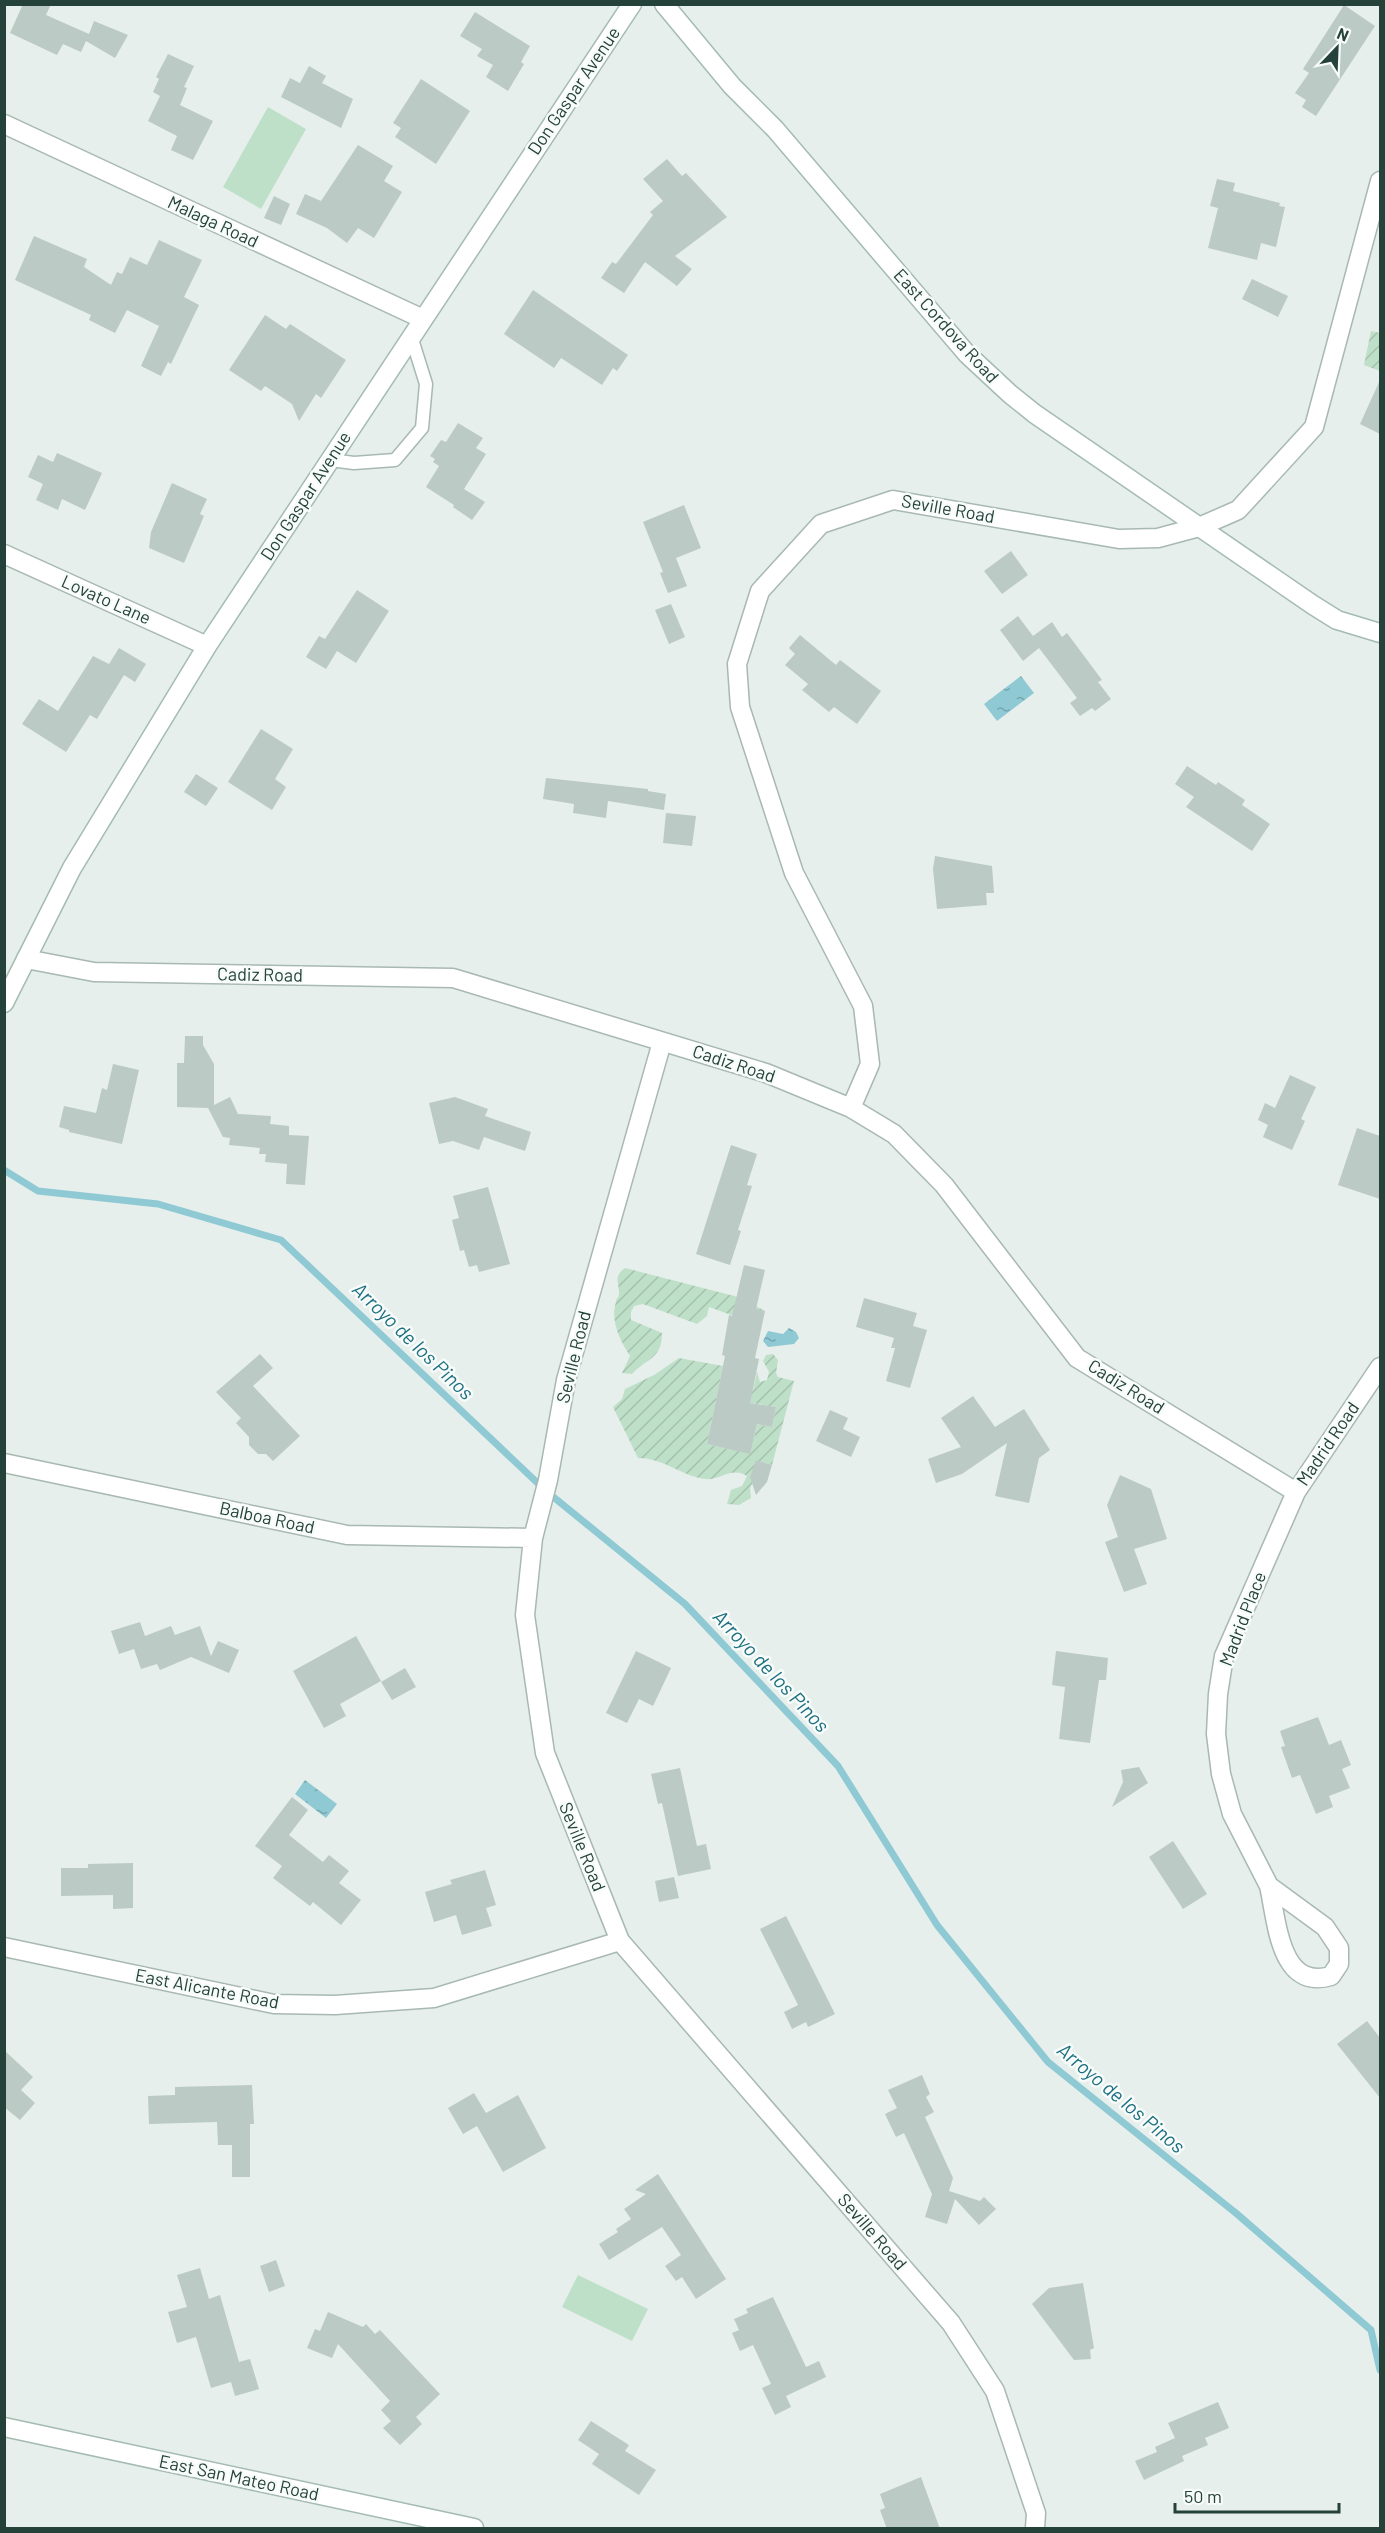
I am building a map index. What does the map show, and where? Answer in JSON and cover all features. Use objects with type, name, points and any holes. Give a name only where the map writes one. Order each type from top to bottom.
[{"type":"street","name":"Don Gaspar Avenue","points":[[4,1003],[72,868],[207,646],[632,4]]},
{"type":"street","name":"East Cordova Road","points":[[664,4],[732,86],[775,129],[967,354],[986,373],[1035,414],[1338,620],[1380,633]]},
{"type":"street","name":"Malaga Road","points":[[4,124],[423,319]]},
{"type":"street","name":"Seville Road","points":[[850,1108],[870,1065],[863,1006],[794,873],[740,707],[737,664],[760,591],[821,524],[893,500],[1119,539],[1158,538],[1199,527],[1238,510],[1314,427],[1380,181]]},
{"type":"street","name":"Lovato Lane","points":[[4,555],[207,646]]},
{"type":"street","name":"Cadiz Road","points":[[26,959],[94,972],[453,978],[766,1073],[850,1108],[894,1134],[945,1185],[1077,1358],[1296,1492]]},
{"type":"street","name":"Seville Road","points":[[662,1042],[566,1380],[548,1480],[532,1538],[525,1615],[545,1753],[620,1941],[951,2323],[995,2391],[1036,2513],[1035,2529]]},
{"type":"street","name":"Madrid Road","points":[[1296,1492],[1373,1395],[1380,1367]]},
{"type":"street","name":"Balboa Road","points":[[4,1464],[347,1535],[532,1538]]},
{"type":"street","name":"Madrid Place","points":[[1269,1886],[1324,1927],[1339,1948],[1339,1964],[1331,1976],[1319,1979],[1299,1974],[1285,1956],[1269,1886],[1233,1814],[1221,1774],[1216,1734],[1218,1694],[1224,1656],[1296,1492]]},
{"type":"street","name":"East Alicante Road","points":[[4,1947],[274,2004],[335,2005],[434,1998],[620,1941]]},
{"type":"street","name":"East San Mateo Road","points":[[4,2427],[474,2529]]},
{"type":"lane","points":[[330,460],[354,464],[395,460],[422,428],[426,384],[411,336]]},
{"type":"green space","points":[[268,107],[306,129],[261,209],[223,187]]},
{"type":"green space","points":[[1371,331],[1380,333],[1380,371],[1364,365]]},
{"type":"green space","points":[[625,1268],[742,1298],[765,1311],[734,1316],[709,1307],[707,1316],[697,1324],[643,1304],[634,1306],[631,1320],[662,1333],[660,1348],[653,1357],[632,1374],[622,1373],[630,1356],[615,1323],[614,1309],[619,1295],[618,1277]]},
{"type":"green space","points":[[773,1354],[778,1360],[776,1373],[778,1377],[794,1381],[772,1465],[756,1460],[750,1488],[751,1498],[739,1505],[727,1504],[731,1490],[742,1486],[747,1476],[741,1473],[731,1473],[711,1479],[698,1478],[656,1461],[638,1458],[613,1407],[622,1399],[625,1389],[654,1375],[679,1358],[723,1366],[707,1444],[734,1450],[754,1438],[757,1424],[772,1427],[776,1407],[745,1402],[753,1390],[757,1372],[760,1382],[767,1380],[769,1372],[763,1361],[766,1355]]},
{"type":"green space","points":[[578,2275],[648,2309],[632,2341],[562,2307]]},
{"type":"water","points":[[1021,676],[1034,693],[997,721],[984,704]]},
{"type":"water","points":[[789,1328],[796,1332],[799,1338],[794,1344],[768,1347],[763,1341],[768,1331],[783,1334]]},
{"type":"water","points":[[305,1780],[337,1804],[326,1818],[295,1794]]},
{"type":"building","points":[[23,4],[51,4],[46,15],[89,34],[94,21],[128,35],[115,58],[86,41],[81,52],[63,44],[57,55],[10,33]]},
{"type":"building","points":[[1344,5],[1375,26],[1316,116],[1302,107],[1306,100],[1295,93],[1309,73],[1303,69]]},
{"type":"building","points":[[475,12],[530,46],[521,62],[524,64],[508,91],[486,77],[493,65],[477,56],[482,49],[460,36]]},
{"type":"building","points":[[168,54],[194,66],[184,87],[187,88],[180,105],[213,121],[193,160],[171,150],[177,136],[148,121],[160,96],[153,92],[159,79],[156,77]]},
{"type":"building","points":[[309,66],[326,76],[322,83],[353,99],[341,128],[281,97],[290,78],[300,83]]},
{"type":"building","points":[[421,79],[470,111],[436,164],[395,137],[401,128],[393,123]]},
{"type":"building","points":[[358,145],[393,166],[384,181],[402,192],[374,238],[358,228],[347,243],[327,228],[296,214],[305,194],[321,201]]},
{"type":"building","points":[[667,159],[682,176],[686,173],[727,217],[675,256],[692,269],[677,286],[645,262],[624,293],[601,278],[612,262],[616,264],[653,215],[650,212],[663,201],[643,179]]},
{"type":"building","points":[[1217,179],[1235,183],[1233,191],[1280,203],[1279,206],[1285,207],[1276,247],[1261,243],[1257,260],[1208,248],[1218,208],[1210,206]]},
{"type":"building","points":[[274,196],[290,204],[281,225],[264,218]]},
{"type":"building","points":[[34,236],[87,259],[84,267],[111,285],[117,272],[122,274],[130,257],[147,265],[159,240],[202,260],[184,297],[199,305],[171,364],[168,362],[161,376],[141,366],[159,326],[127,310],[115,333],[89,320],[91,315],[15,280]]},
{"type":"building","points":[[1252,279],[1288,296],[1278,317],[1242,299]]},
{"type":"building","points":[[533,290],[628,355],[617,371],[613,368],[602,385],[561,358],[554,368],[504,334]]},
{"type":"building","points":[[265,315],[286,329],[290,324],[346,360],[321,398],[316,394],[299,421],[292,404],[265,386],[261,391],[229,370]]},
{"type":"building","points":[[1380,380],[1380,434],[1360,424]]},
{"type":"building","points":[[458,423],[483,438],[476,448],[486,454],[464,489],[485,502],[472,520],[426,487],[439,466],[430,456],[441,440],[446,442]]},
{"type":"building","points":[[57,453],[102,473],[85,510],[62,499],[58,510],[36,500],[43,484],[28,477],[38,455],[53,462]]},
{"type":"building","points":[[172,483],[207,499],[200,514],[204,516],[184,563],[149,548],[151,532]]},
{"type":"building","points":[[684,505],[701,548],[676,558],[687,586],[668,593],[660,573],[663,572],[643,522]]},
{"type":"building","points":[[1011,551],[1028,575],[1002,594],[984,571]]},
{"type":"building","points":[[357,590],[389,611],[356,663],[337,651],[326,669],[306,657],[319,636],[325,639]]},
{"type":"building","points":[[671,604],[685,637],[669,644],[655,610]]},
{"type":"building","points":[[1018,616],[1033,636],[1052,622],[1062,637],[1067,633],[1102,680],[1098,682],[1111,699],[1095,711],[1092,708],[1080,716],[1070,703],[1077,698],[1039,648],[1023,661],[1000,630]]},
{"type":"building","points":[[800,635],[836,665],[840,660],[881,691],[857,724],[834,707],[829,712],[802,690],[808,684],[785,665],[795,654],[789,648]]},
{"type":"building","points":[[119,648],[146,664],[135,682],[124,675],[97,719],[90,715],[66,752],[22,724],[39,699],[58,711],[93,656],[109,664]]},
{"type":"building","points":[[261,729],[293,749],[275,779],[286,787],[272,810],[228,782]]},
{"type":"building","points":[[1187,766],[1216,785],[1218,782],[1245,800],[1242,805],[1270,824],[1252,851],[1186,807],[1194,797],[1175,784]]},
{"type":"building","points":[[196,774],[218,788],[206,806],[184,792]]},
{"type":"building","points":[[546,778],[648,789],[648,791],[666,794],[664,810],[608,801],[606,818],[573,813],[574,804],[543,799]]},
{"type":"building","points":[[666,813],[696,816],[692,846],[663,843]]},
{"type":"building","points":[[935,856],[992,866],[994,893],[986,893],[987,905],[937,909],[933,869]]},
{"type":"building","points":[[185,1036],[203,1036],[203,1045],[214,1064],[214,1105],[230,1097],[238,1114],[271,1116],[270,1124],[289,1126],[289,1135],[309,1136],[305,1185],[286,1184],[287,1164],[265,1162],[266,1154],[259,1154],[260,1148],[229,1145],[230,1138],[223,1137],[208,1108],[177,1107],[177,1063],[184,1063]]},
{"type":"building","points":[[113,1064],[139,1070],[122,1144],[69,1132],[59,1127],[64,1106],[96,1113],[102,1088],[107,1090]]},
{"type":"building","points":[[1290,1075],[1316,1087],[1301,1119],[1305,1121],[1292,1150],[1263,1137],[1268,1125],[1258,1120],[1265,1103],[1275,1108]]},
{"type":"building","points":[[455,1097],[488,1109],[485,1116],[531,1132],[525,1151],[484,1137],[479,1150],[453,1141],[439,1144],[429,1103]]},
{"type":"building","points":[[1357,1128],[1380,1136],[1380,1199],[1338,1185]]},
{"type":"building","points":[[731,1145],[757,1154],[747,1185],[752,1186],[730,1265],[696,1254]]},
{"type":"building","points":[[488,1187],[510,1264],[479,1272],[477,1265],[469,1267],[464,1250],[460,1251],[452,1220],[459,1218],[453,1196]]},
{"type":"building","points":[[744,1265],[765,1270],[756,1309],[765,1311],[755,1358],[759,1359],[750,1403],[776,1407],[772,1427],[757,1424],[750,1454],[707,1444],[725,1356],[722,1355],[729,1315],[732,1316]]},
{"type":"building","points":[[864,1298],[917,1313],[913,1326],[927,1330],[910,1388],[886,1381],[895,1348],[891,1348],[894,1338],[856,1327]]},
{"type":"building","points":[[260,1354],[273,1368],[253,1386],[300,1436],[273,1461],[266,1454],[258,1454],[249,1445],[249,1437],[236,1423],[241,1418],[216,1392]]},
{"type":"building","points":[[973,1396],[995,1427],[1024,1409],[1050,1450],[1039,1458],[1029,1503],[995,1496],[1007,1443],[962,1474],[936,1483],[928,1459],[961,1447],[941,1418]]},
{"type":"building","points":[[830,1410],[848,1418],[843,1429],[860,1437],[851,1457],[816,1441]]},
{"type":"building","points":[[756,1460],[772,1465],[767,1482],[756,1495],[750,1477]]},
{"type":"building","points":[[1120,1475],[1151,1489],[1167,1539],[1134,1549],[1147,1584],[1124,1592],[1105,1542],[1118,1537],[1107,1505]]},
{"type":"building","points":[[140,1622],[145,1636],[171,1626],[175,1635],[200,1626],[211,1656],[218,1641],[239,1650],[229,1673],[191,1657],[160,1670],[157,1664],[141,1669],[134,1649],[119,1654],[111,1631]]},
{"type":"building","points":[[356,1636],[381,1681],[340,1704],[346,1716],[324,1728],[293,1671]]},
{"type":"building","points":[[636,1651],[671,1668],[653,1706],[639,1699],[627,1723],[606,1713]]},
{"type":"building","points":[[1056,1651],[1108,1658],[1106,1680],[1099,1680],[1090,1743],[1059,1739],[1065,1687],[1052,1685]]},
{"type":"building","points":[[405,1668],[416,1687],[392,1700],[381,1682]]},
{"type":"building","points":[[1318,1717],[1329,1745],[1341,1740],[1351,1765],[1342,1769],[1350,1788],[1329,1796],[1333,1807],[1316,1814],[1300,1775],[1292,1778],[1281,1747],[1285,1746],[1280,1731]]},
{"type":"building","points":[[1139,1767],[1148,1783],[1112,1807],[1123,1782],[1121,1770]]},
{"type":"building","points":[[680,1768],[697,1846],[706,1844],[711,1869],[678,1876],[662,1803],[658,1804],[651,1774]]},
{"type":"building","points":[[292,1797],[308,1810],[289,1835],[323,1862],[329,1855],[349,1871],[339,1883],[361,1900],[341,1925],[313,1902],[310,1906],[273,1878],[282,1866],[255,1846]]},
{"type":"building","points":[[1173,1841],[1207,1894],[1183,1909],[1149,1857]]},
{"type":"building","points":[[133,1863],[133,1908],[113,1909],[113,1895],[61,1896],[61,1868],[88,1868],[88,1864]]},
{"type":"building","points":[[485,1870],[496,1905],[486,1908],[492,1926],[462,1935],[456,1915],[434,1922],[425,1892],[452,1884],[450,1880]]},
{"type":"building","points":[[674,1877],[679,1898],[659,1902],[655,1881]]},
{"type":"building","points":[[786,1916],[835,2014],[808,2027],[806,2022],[792,2029],[784,2012],[798,2005],[760,1929]]},
{"type":"building","points":[[1367,2021],[1380,2038],[1380,2098],[1337,2044]]},
{"type":"building","points":[[4,2050],[33,2077],[21,2090],[35,2103],[20,2120],[4,2107]]},
{"type":"building","points":[[922,2075],[930,2094],[926,2097],[934,2112],[925,2117],[953,2178],[949,2191],[980,2201],[984,2197],[996,2209],[979,2225],[955,2199],[947,2224],[925,2217],[932,2194],[904,2133],[896,2137],[885,2114],[897,2108],[888,2090]]},
{"type":"building","points":[[252,2085],[254,2124],[250,2124],[250,2177],[232,2177],[232,2145],[218,2145],[217,2122],[149,2124],[148,2096],[175,2095],[175,2087]]},
{"type":"building","points":[[474,2093],[486,2113],[518,2095],[546,2148],[503,2172],[477,2126],[463,2134],[448,2108]]},
{"type":"building","points":[[658,2174],[726,2279],[696,2299],[682,2277],[676,2281],[665,2266],[681,2255],[662,2227],[609,2260],[599,2244],[618,2232],[616,2229],[631,2219],[624,2209],[646,2194],[635,2190]]},
{"type":"building","points":[[276,2260],[285,2286],[269,2292],[260,2266]]},
{"type":"building","points":[[200,2268],[209,2299],[220,2295],[239,2362],[250,2359],[259,2389],[235,2396],[231,2382],[211,2388],[196,2337],[177,2343],[168,2312],[187,2307],[177,2275]]},
{"type":"building","points":[[1083,2283],[1094,2348],[1090,2350],[1091,2359],[1074,2360],[1032,2304],[1049,2288]]},
{"type":"building","points":[[773,2297],[806,2367],[819,2361],[826,2377],[786,2396],[791,2407],[775,2415],[762,2388],[771,2384],[753,2345],[740,2351],[732,2333],[739,2330],[734,2319],[748,2313],[746,2309]]},
{"type":"building","points":[[328,2312],[363,2327],[366,2324],[375,2334],[380,2330],[440,2394],[416,2417],[422,2424],[400,2445],[383,2428],[391,2421],[381,2410],[390,2401],[338,2344],[332,2358],[307,2348],[315,2329],[320,2331]]},
{"type":"building","points":[[1218,2402],[1229,2428],[1205,2438],[1208,2445],[1182,2456],[1184,2461],[1144,2480],[1135,2461],[1157,2452],[1155,2447],[1175,2438],[1168,2423]]},
{"type":"building","points":[[591,2421],[629,2445],[625,2451],[656,2470],[639,2495],[592,2464],[599,2454],[578,2440]]},
{"type":"building","points":[[921,2477],[940,2529],[887,2529],[880,2510],[885,2508],[880,2494]]},
{"type":"waterway","name":"Arroyo de los Pinos","points":[[4,1170],[38,1191],[158,1204],[281,1240],[546,1491],[685,1604],[838,1766],[937,1925],[1048,2062],[1237,2214],[1371,2330],[1380,2370]]}]
